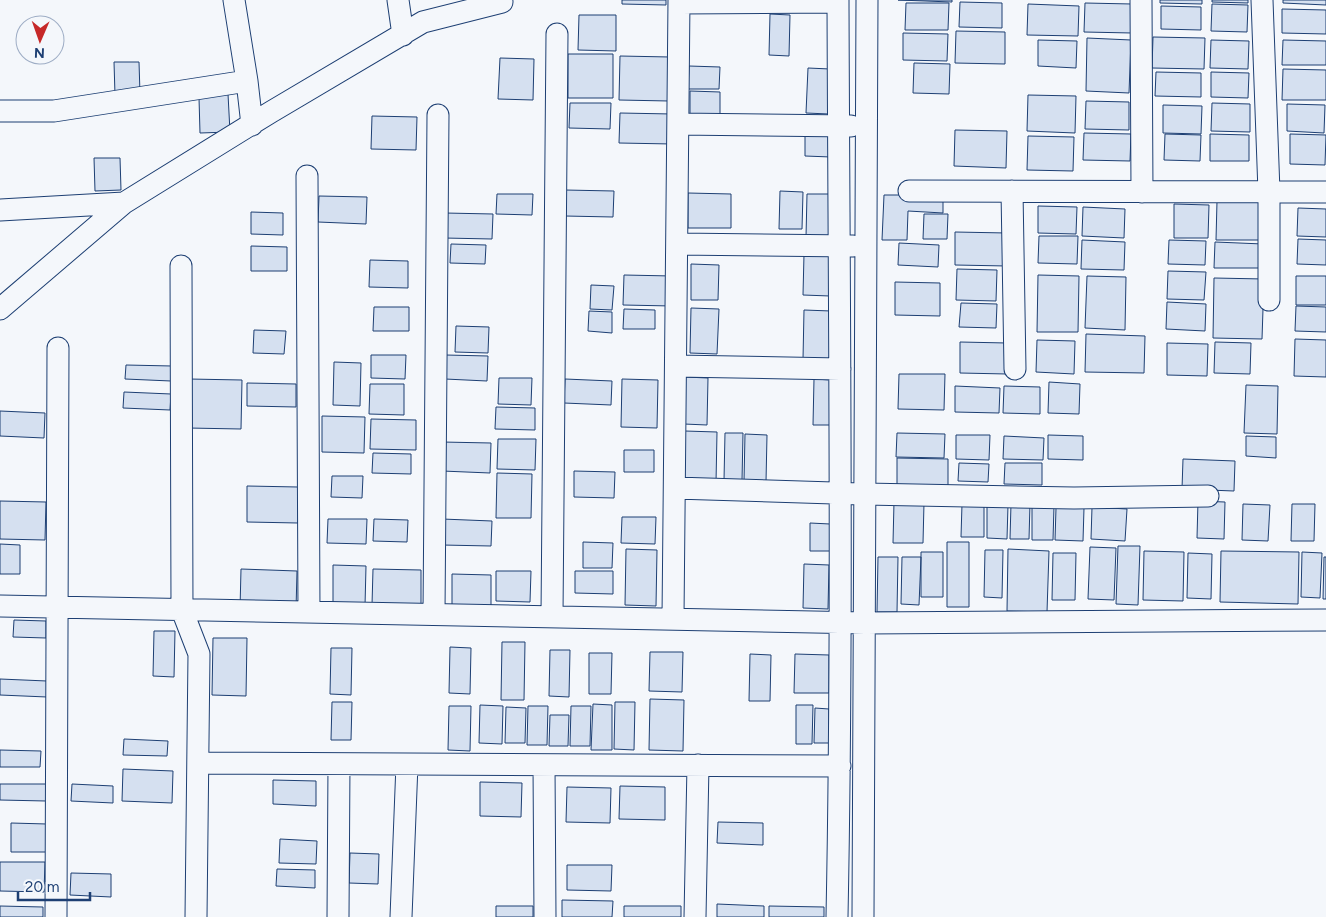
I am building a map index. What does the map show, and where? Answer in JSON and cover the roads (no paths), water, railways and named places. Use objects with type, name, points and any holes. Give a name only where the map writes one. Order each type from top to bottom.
[{"type":"street","points":[[234,0],[252,125]]},
{"type":"street","points":[[398,0],[403,35]]},
{"type":"street","points":[[863,917],[867,0]]},
{"type":"street","points":[[1141,0],[1142,192]]},
{"type":"street","points":[[1262,0],[1269,192],[1268,300]]},
{"type":"street","points":[[674,618],[679,1],[838,1],[841,622],[837,917]]},
{"type":"street","points":[[0,309],[124,203],[423,22],[502,2]]},
{"type":"street","points":[[552,616],[557,34]]},
{"type":"street","points":[[0,110],[54,110],[247,81]]},
{"type":"street","points":[[434,614],[438,116]]},
{"type":"street","points":[[678,124],[866,126]]},
{"type":"street","points":[[307,176],[309,612]]},
{"type":"street","points":[[910,191],[1326,192]]},
{"type":"street","points":[[1012,191],[1015,369]]},
{"type":"street","points":[[0,210],[124,203]]},
{"type":"street","points":[[677,244],[866,247]]},
{"type":"street","points":[[181,266],[182,610],[199,654],[196,917]]},
{"type":"street","points":[[56,917],[58,348]]},
{"type":"street","points":[[676,366],[840,369]]},
{"type":"street","points":[[675,488],[1074,498],[1208,496]]},
{"type":"street","points":[[0,606],[841,622],[1326,620]]},
{"type":"street","points":[[199,763],[840,766]]},
{"type":"street","points":[[338,917],[339,764]]},
{"type":"street","points":[[401,917],[407,764]]},
{"type":"street","points":[[544,765],[546,917]]},
{"type":"street","points":[[695,917],[698,766]]}]
